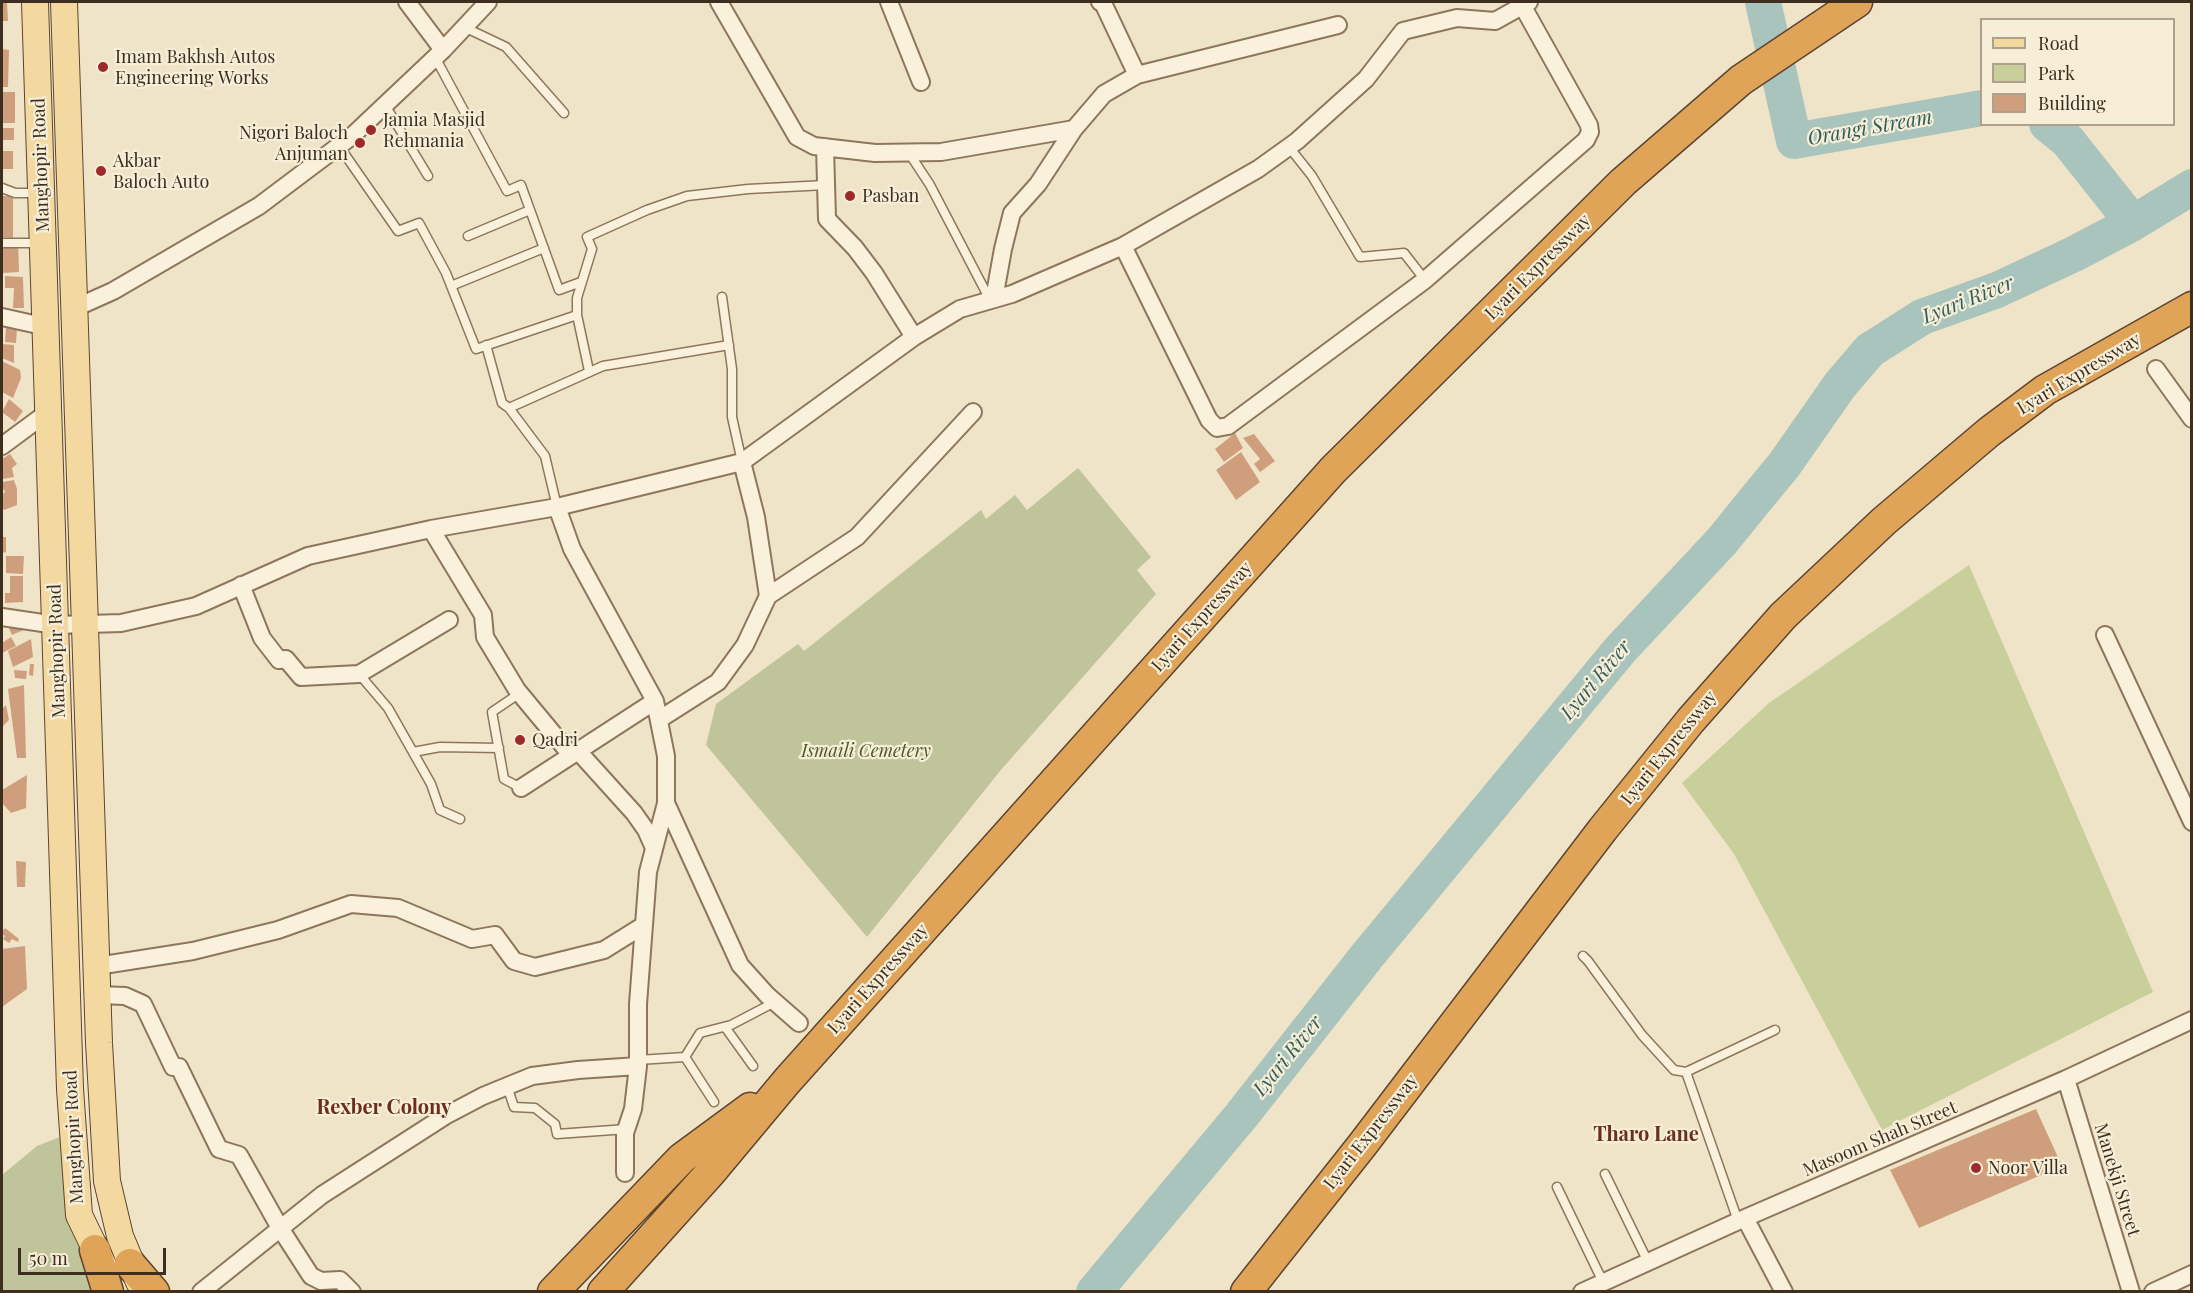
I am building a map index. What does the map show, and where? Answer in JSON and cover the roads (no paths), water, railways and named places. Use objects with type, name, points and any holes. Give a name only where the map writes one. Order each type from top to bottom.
[{"type":"highway","name":"Lyari Expressway","points":[[603,1292],[711,1172],[787,1081],[1333,470],[1623,182],[1742,80],[1857,2]]},
{"type":"highway","name":"Lyari Expressway","points":[[1246,1292],[1363,1144],[1603,829],[1691,720],[1783,616],[1884,521],[1989,432],[2045,390],[2192,307]]},
{"type":"highway","points":[[554,1292],[682,1158],[787,1081]]},
{"type":"highway","points":[[95,1250],[108,1292]]},
{"type":"highway","points":[[130,1264],[154,1292]]},
{"type":"main road","name":"Manghopir Road","points":[[35,2],[70,1089],[76,1185],[79,1215],[116,1292]]},
{"type":"main road","name":"Manghopir Road","points":[[64,2],[98,995],[107,1181],[120,1236],[143,1292]]},
{"type":"street","points":[[407,2],[439,54]]},
{"type":"street","points":[[719,2],[797,137],[814,146],[875,153],[941,152],[1074,129]]},
{"type":"street","points":[[889,2],[921,82]]},
{"type":"street","points":[[1100,2],[1103,3],[1137,75]]},
{"type":"street","points":[[75,308],[113,291],[260,206],[339,146],[439,54],[484,3]]},
{"type":"street","points":[[2,617],[56,625],[122,623],[196,606],[308,556],[431,529],[557,507],[742,462],[914,337],[960,309],[1012,294],[1123,246],[1258,169],[1289,147],[1366,79],[1403,31],[1457,18],[1495,21],[1525,3],[1589,125],[1590,132],[1586,140],[1425,280],[1228,426],[1217,428],[1204,409],[1123,246]]},
{"type":"street","points":[[992,300],[1012,213],[1038,184],[1074,129],[1104,94],[1137,75],[1338,26]]},
{"type":"street","points":[[825,147],[827,219],[855,248],[874,273],[914,337]]},
{"type":"street","points":[[2,317],[47,327]]},
{"type":"street","points":[[2156,369],[2192,419]]},
{"type":"street","points":[[2,446],[48,412]]},
{"type":"street","points":[[660,719],[718,682],[745,645],[768,596],[857,537],[972,412]]},
{"type":"street","points":[[742,462],[756,517],[768,596]]},
{"type":"street","points":[[557,507],[572,549],[655,701],[666,756],[666,803],[648,872],[638,1004],[638,1063],[633,1109],[627,1129],[625,1173]]},
{"type":"street","points":[[431,529],[483,615],[485,637],[520,693],[634,813],[646,830],[654,848]]},
{"type":"street","points":[[241,585],[262,638],[279,660],[286,659],[301,677],[359,674],[449,620]]},
{"type":"street","points":[[2105,635],[2192,822]]},
{"type":"street","points":[[521,788],[655,701]]},
{"type":"street","points":[[666,803],[740,965],[775,1002],[799,1023]]},
{"type":"street","points":[[97,966],[193,951],[278,930],[351,904],[398,908],[472,939],[495,935],[514,962],[535,967],[604,950],[644,924]]},
{"type":"street","points":[[98,995],[125,996],[142,1004],[173,1067],[179,1066],[219,1149],[239,1155],[280,1228],[311,1275],[321,1281],[340,1280],[352,1292]]},
{"type":"street","name":"Masoom Shah Street","points":[[1582,1292],[2066,1079],[2192,1020]]},
{"type":"street","points":[[201,1292],[322,1195],[445,1116],[532,1076],[638,1063]]},
{"type":"street","name":"Manekji Street","points":[[2066,1079],[2131,1292]]},
{"type":"street","points":[[1742,1220],[1784,1292]]},
{"type":"street","points":[[2153,1292],[2192,1274]]},
{"type":"lane","points":[[464,27],[506,47],[564,113]]},
{"type":"lane","points":[[439,54],[507,191],[521,185],[560,290],[581,282]]},
{"type":"lane","points":[[384,105],[428,176]]},
{"type":"lane","points":[[339,146],[398,231],[419,223],[446,273],[476,349],[577,315]]},
{"type":"lane","points":[[1289,147],[1312,176],[1360,257],[1404,253],[1425,280]]},
{"type":"lane","points":[[909,152],[930,185],[992,300]]},
{"type":"lane","points":[[589,371],[577,315],[577,298],[592,249],[587,237],[647,210],[687,196],[748,189],[826,185]]},
{"type":"lane","points":[[2,188],[15,193],[42,193]]},
{"type":"lane","points":[[468,236],[530,210]]},
{"type":"lane","points":[[2,243],[44,243]]},
{"type":"lane","points":[[451,286],[544,248]]},
{"type":"lane","points":[[722,297],[732,369],[732,417],[742,462]]},
{"type":"lane","points":[[486,345],[502,403],[509,408],[545,456],[557,507]]},
{"type":"lane","points":[[509,408],[603,366],[729,345]]},
{"type":"lane","points":[[359,674],[387,708],[431,784],[440,810],[460,819]]},
{"type":"lane","points":[[520,693],[492,712],[504,779],[521,788]]},
{"type":"lane","points":[[413,752],[440,747],[499,748]]},
{"type":"lane","points":[[1583,956],[1642,1035],[1674,1070],[1686,1072],[1775,1030]]},
{"type":"lane","points":[[685,1057],[700,1033],[725,1027],[775,1002]]},
{"type":"lane","points":[[725,1027],[753,1066]]},
{"type":"lane","points":[[638,1063],[685,1057]]},
{"type":"lane","points":[[685,1057],[714,1102]]},
{"type":"lane","points":[[1686,1072],[1742,1220]]},
{"type":"lane","points":[[507,1086],[514,1107],[534,1108],[555,1124],[557,1134],[627,1129]]},
{"type":"lane","points":[[1605,1174],[1648,1262]]},
{"type":"lane","points":[[1557,1186],[1603,1282]]},
{"type":"waterway","name":"Orangi Stream","points":[[1763,2],[1794,141],[1980,108]]},
{"type":"waterway","name":"Orangi Stream","points":[[2049,126],[2068,141],[2133,223]]},
{"type":"waterway","name":"Lyari River","points":[[1094,1292],[1241,1116],[1367,956],[1620,650],[1722,541],[1784,465],[1840,385],[1870,350],[1922,317],[1997,290],[2074,254],[2133,223],[2192,187]]},
{"type":"place","name":"Imam Bakhsh Autos Engineering Works","points":[[103,67]]},
{"type":"place","name":"Jamia Masjid Rehmania","points":[[371,130]]},
{"type":"place","name":"Nigori Baloch Anjuman","points":[[360,143]]},
{"type":"place","name":"Akbar Baloch Auto","points":[[101,171]]},
{"type":"place","name":"Pasban","points":[[850,196]]},
{"type":"place","name":"Qadri","points":[[520,740]]},
{"type":"place","name":"Noor Villa","points":[[1976,1168]]},
{"type":"district","name":"Rexber Colony","points":[[384,1108]]},
{"type":"district","name":"Tharo Lane","points":[[1646,1135]]},
{"type":"park label","name":"Ismaili Cemetery","points":[[866,751]]}]
